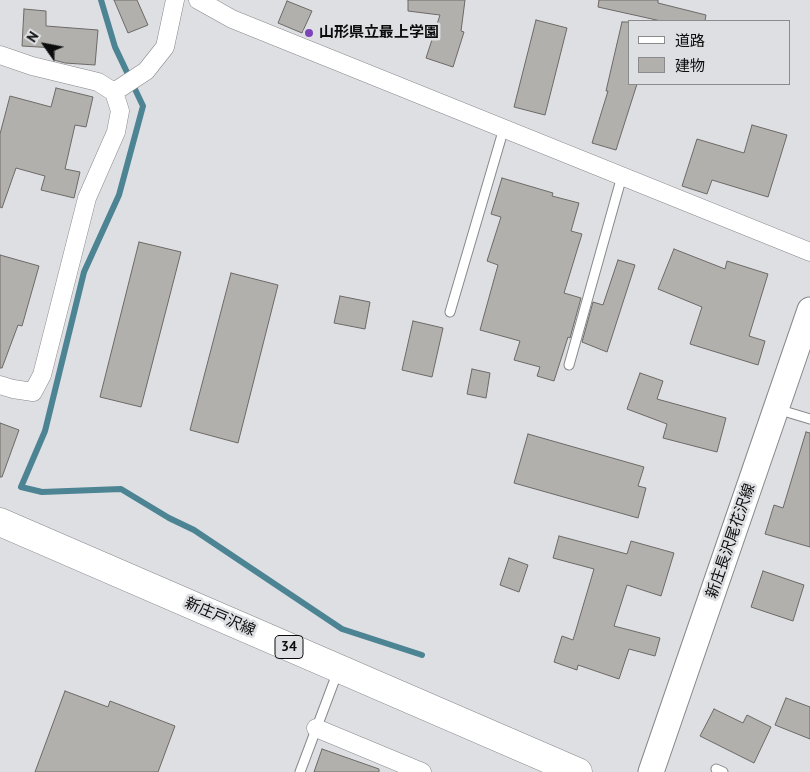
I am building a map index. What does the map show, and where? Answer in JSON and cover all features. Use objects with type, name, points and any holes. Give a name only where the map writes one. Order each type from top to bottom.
[{"type":"main road","name":"新庄長沢尾花沢線","points":[[652,772],[810,310]]},
{"type":"main road","name":"新庄戸沢線","points":[[0,522],[578,772]]},
{"type":"street","points":[[114,92],[146,71],[165,47],[174,0]]},
{"type":"street","points":[[198,0],[232,19],[810,252]]},
{"type":"street","points":[[0,55],[32,66],[98,82],[114,92],[120,111],[116,132],[87,198],[42,376],[33,392],[0,385]]},
{"type":"street","points":[[316,728],[422,772]]},
{"type":"lane","points":[[450,312],[504,128]]},
{"type":"lane","points":[[570,366],[622,176]]},
{"type":"lane","points":[[776,409],[810,419]]},
{"type":"lane","points":[[300,772],[339,669]]},
{"type":"building","points":[[114,0],[137,0],[148,25],[128,33]]},
{"type":"building","points":[[408,0],[465,0],[461,31],[464,32],[453,67],[426,58],[440,15],[408,11]]},
{"type":"building","points":[[599,0],[658,0],[658,3],[706,15],[705,20],[656,20],[598,7]]},
{"type":"building","points":[[287,1],[312,11],[302,33],[278,23]]},
{"type":"building","points":[[24,9],[46,11],[46,26],[98,30],[95,65],[65,63],[54,60],[55,48],[22,46]]},
{"type":"building","points":[[536,20],[567,28],[545,115],[514,107]]},
{"type":"building","points":[[622,22],[628,22],[628,85],[637,85],[616,150],[592,143],[608,91],[606,91]]},
{"type":"building","points":[[56,88],[93,97],[86,127],[75,125],[65,169],[80,172],[74,198],[41,190],[45,176],[16,168],[2,208],[0,207],[0,134],[10,96],[51,107]]},
{"type":"building","points":[[752,125],[787,135],[768,197],[712,180],[707,194],[682,186],[697,139],[744,153]]},
{"type":"building","points":[[502,178],[553,193],[552,196],[579,203],[571,231],[582,234],[564,293],[581,298],[570,338],[568,337],[554,381],[537,376],[540,367],[514,360],[520,341],[480,330],[498,265],[487,261],[501,217],[491,214]]},
{"type":"building","points":[[139,242],[181,252],[141,407],[100,397]]},
{"type":"building","points":[[674,249],[725,269],[727,261],[768,274],[749,336],[765,341],[758,365],[690,344],[702,307],[658,289]]},
{"type":"building","points":[[0,255],[39,266],[22,326],[18,325],[2,368],[0,368]]},
{"type":"building","points":[[618,260],[635,265],[607,352],[582,342],[593,302],[603,305]]},
{"type":"building","points":[[231,273],[278,285],[238,443],[190,430]]},
{"type":"building","points":[[340,296],[370,302],[365,329],[334,323]]},
{"type":"building","points":[[413,321],[443,328],[432,377],[402,370]]},
{"type":"building","points":[[472,369],[490,373],[486,398],[467,394]]},
{"type":"building","points":[[640,373],[663,381],[657,399],[726,418],[717,452],[663,438],[667,424],[627,409]]},
{"type":"building","points":[[0,423],[19,430],[2,477],[0,477]]},
{"type":"building","points":[[806,432],[810,433],[810,547],[765,534],[774,505],[783,508]]},
{"type":"building","points":[[528,434],[644,467],[638,486],[646,488],[638,518],[514,483]]},
{"type":"building","points":[[559,536],[627,554],[631,541],[674,553],[661,596],[627,585],[614,626],[660,638],[655,656],[629,649],[619,679],[578,665],[577,670],[554,662],[562,636],[573,640],[594,569],[553,558]]},
{"type":"building","points":[[509,558],[528,565],[519,592],[500,585]]},
{"type":"building","points":[[763,571],[804,585],[793,621],[751,607]]},
{"type":"building","points":[[65,691],[108,707],[110,701],[175,726],[158,772],[35,772]]},
{"type":"building","points":[[786,698],[810,707],[810,739],[775,725]]},
{"type":"building","points":[[714,709],[743,723],[747,715],[771,727],[754,763],[700,736]]},
{"type":"building","points":[[322,749],[379,769],[379,772],[314,772]]},
{"type":"waterway","points":[[101,0],[115,47],[143,106],[119,195],[84,272],[45,431],[21,487],[42,492],[121,489],[169,518],[194,530],[342,629],[422,655]]},
{"type":"place","name":"山形県立最上学園","points":[[309,33]]}]
